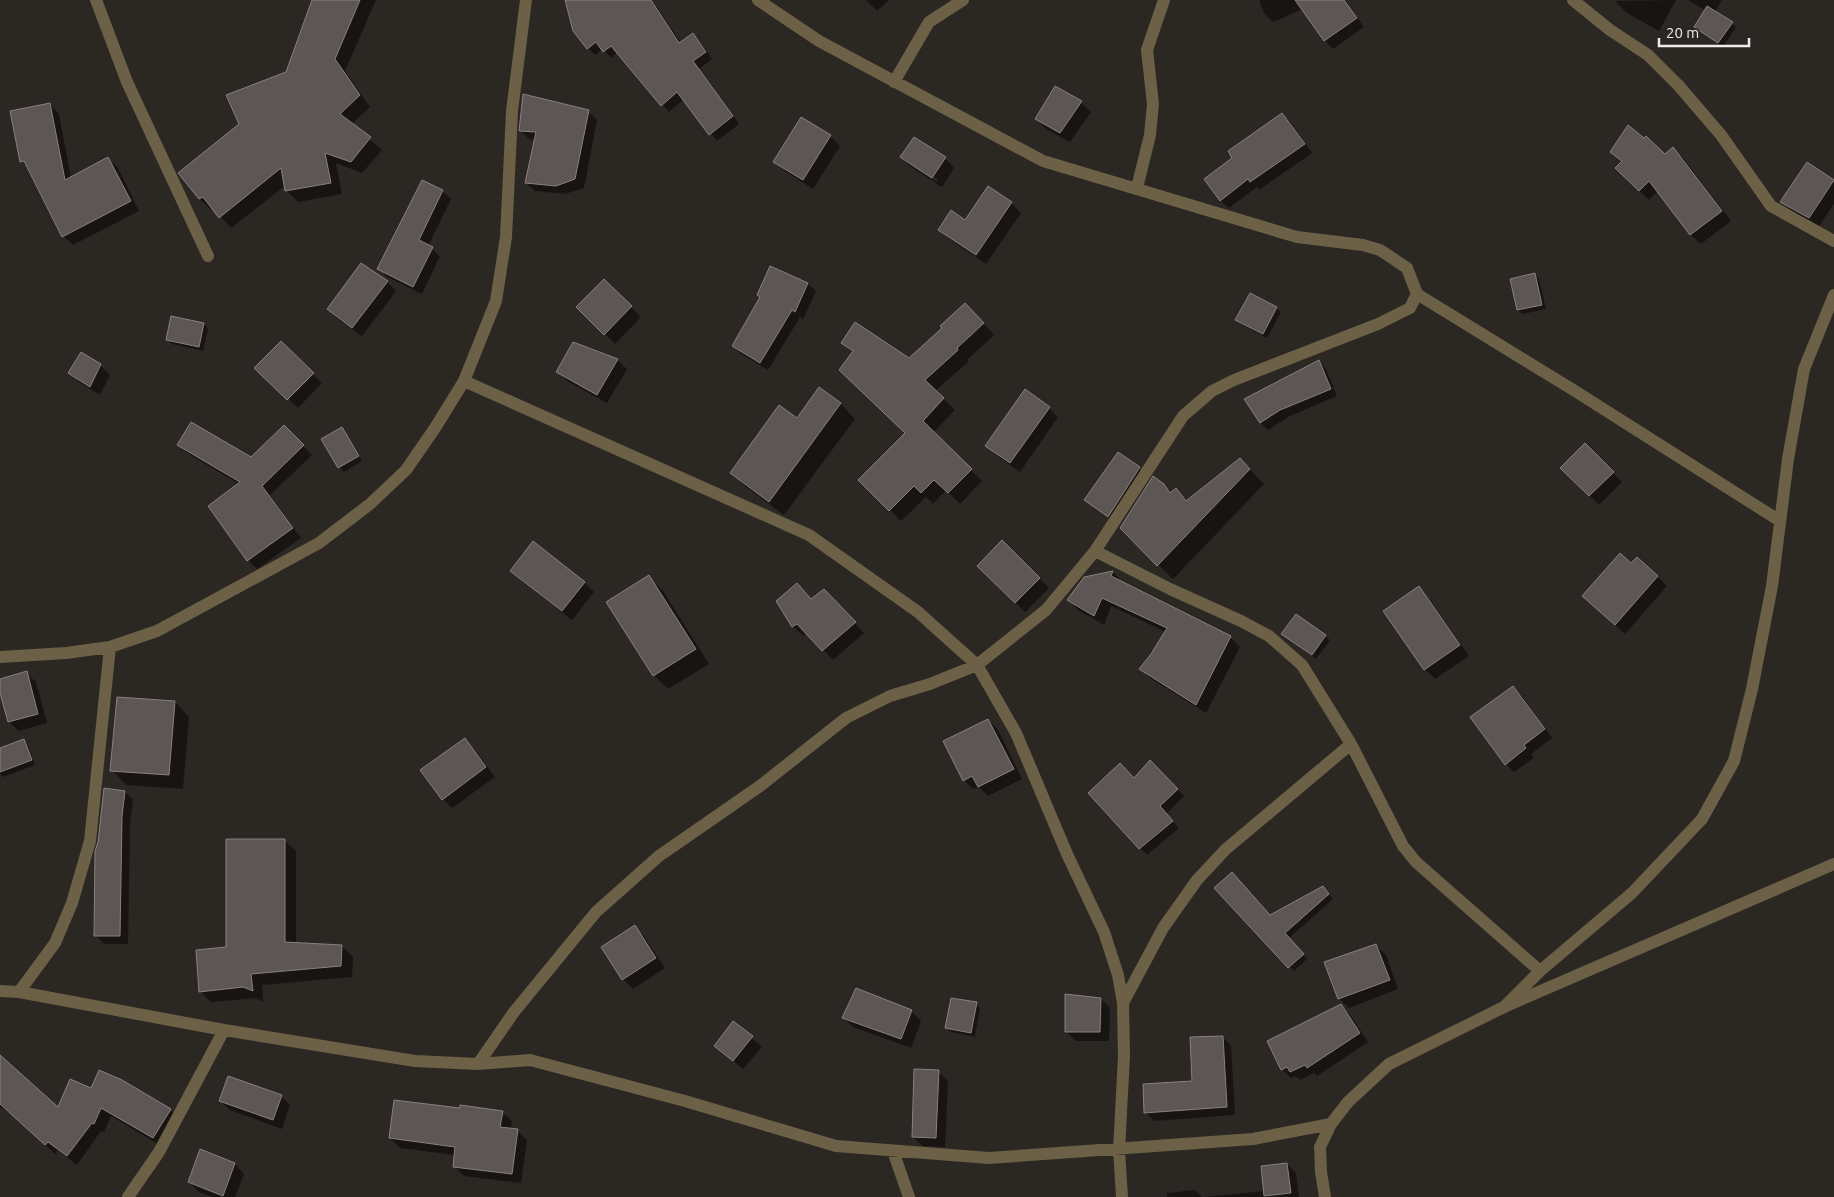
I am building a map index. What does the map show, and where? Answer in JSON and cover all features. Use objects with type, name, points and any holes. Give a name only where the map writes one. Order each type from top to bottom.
[{"type":"street","points":[[96,0],[127,82],[208,256]]},
{"type":"street","points":[[0,657],[66,654],[110,647],[157,632],[319,543],[370,504],[406,470],[464,381],[496,301],[507,228],[512,111],[526,0]]},
{"type":"street","points":[[758,0],[819,41],[1042,161],[1297,237],[1363,245],[1380,250],[1407,268],[1417,294],[1575,391],[1780,521]]},
{"type":"street","points":[[894,82],[929,22],[963,0]]},
{"type":"street","points":[[1137,188],[1150,135],[1153,104],[1147,50],[1164,0]]},
{"type":"street","points":[[1573,0],[1610,30],[1648,55],[1679,86],[1721,135],[1771,206],[1834,241]]},
{"type":"street","points":[[478,1064],[514,1012],[596,912],[659,856],[760,786],[846,718],[890,696],[930,684],[977,665],[1046,610],[1095,551],[1184,416],[1212,391],[1234,380],[1378,324],[1410,308],[1417,294]]},
{"type":"street","points":[[1504,1007],[1540,971],[1632,893],[1702,818],[1734,761],[1752,689],[1772,586],[1788,459],[1804,369],[1834,295]]},
{"type":"street","points":[[464,381],[809,535],[918,612],[977,665],[1016,733],[1067,854],[1104,932],[1118,975],[1123,1003],[1124,1056],[1119,1150],[1122,1197]]},
{"type":"street","points":[[1095,551],[1269,636],[1302,665],[1352,744],[1403,846],[1416,862],[1540,971]]},
{"type":"street","points":[[19,992],[55,943],[72,903],[90,841],[110,647]]},
{"type":"street","points":[[1123,1003],[1163,928],[1196,880],[1226,849],[1352,744]]},
{"type":"street","points":[[1325,1197],[1320,1147],[1331,1124],[1348,1102],[1389,1064],[1504,1007],[1834,864]]},
{"type":"street","points":[[0,991],[19,992],[224,1030],[415,1061],[478,1064],[530,1060],[685,1101],[836,1146],[989,1158],[1253,1139],[1331,1124]]},
{"type":"street","points":[[128,1197],[158,1152],[224,1030]]},
{"type":"street","points":[[893,1150],[909,1197]]},
{"type":"building","points":[[312,0],[360,0],[335,59],[360,95],[340,114],[371,137],[351,162],[325,153],[331,183],[285,191],[281,168],[219,218],[203,197],[199,199],[178,173],[239,124],[226,95],[286,72]]},
{"type":"building","points":[[565,0],[651,0],[679,43],[693,33],[706,52],[693,61],[733,116],[709,135],[677,92],[661,106],[611,46],[603,52],[596,42],[587,49],[573,31]]},
{"type":"building","points":[[1295,0],[1344,0],[1357,18],[1324,41]]},
{"type":"building","points":[[1707,6],[1733,22],[1718,43],[1694,27]]},
{"type":"building","points":[[1055,86],[1082,101],[1060,133],[1035,119]]},
{"type":"building","points":[[523,94],[589,110],[575,179],[556,186],[525,183],[536,132],[519,131]]},
{"type":"building","points":[[50,103],[65,180],[108,157],[131,201],[62,237],[24,161],[20,162],[10,111]]},
{"type":"building","points":[[1282,113],[1305,144],[1250,182],[1248,179],[1220,201],[1204,179],[1232,158],[1228,151]]},
{"type":"building","points":[[801,117],[831,135],[803,180],[773,162]]},
{"type":"building","points":[[1628,125],[1644,138],[1646,136],[1665,154],[1673,147],[1722,211],[1690,235],[1649,181],[1639,191],[1615,168],[1622,161],[1610,152]]},
{"type":"building","points":[[914,137],[946,157],[932,178],[900,157]]},
{"type":"building","points":[[1807,162],[1834,180],[1809,218],[1780,202]]},
{"type":"building","points":[[422,180],[443,190],[419,240],[433,247],[413,287],[377,269]]},
{"type":"building","points":[[988,186],[1012,202],[976,255],[938,230],[951,210],[965,220]]},
{"type":"building","points":[[361,263],[388,281],[352,328],[327,309]]},
{"type":"building","points":[[770,266],[808,283],[795,312],[792,310],[760,363],[732,346],[760,297],[757,295]]},
{"type":"building","points":[[1535,273],[1542,305],[1517,310],[1510,279]]},
{"type":"building","points":[[604,279],[632,306],[604,335],[576,307]]},
{"type":"building","points":[[1250,293],[1277,307],[1263,334],[1235,320]]},
{"type":"building","points":[[965,303],[984,323],[925,380],[944,398],[923,421],[972,469],[948,493],[934,480],[921,493],[914,486],[889,511],[858,480],[905,433],[839,370],[853,351],[841,343],[855,322],[909,358],[942,328],[940,326]]},
{"type":"building","points":[[171,316],[204,323],[199,347],[166,340]]},
{"type":"building","points":[[281,341],[314,373],[287,400],[254,368]]},
{"type":"building","points":[[573,342],[618,359],[597,395],[556,372]]},
{"type":"building","points":[[81,352],[101,364],[90,387],[68,373]]},
{"type":"building","points":[[1319,360],[1331,389],[1280,410],[1260,423],[1244,399]]},
{"type":"building","points":[[819,387],[841,403],[769,502],[730,473],[779,405],[797,418]]},
{"type":"building","points":[[1025,389],[1050,407],[1010,463],[985,446]]},
{"type":"building","points":[[191,422],[251,457],[284,425],[304,445],[262,486],[293,528],[247,561],[208,506],[240,482],[177,445]]},
{"type":"building","points":[[342,427],[359,456],[338,468],[321,439]]},
{"type":"building","points":[[1585,443],[1614,472],[1589,496],[1560,468]]},
{"type":"building","points":[[1118,452],[1140,467],[1108,517],[1084,500]]},
{"type":"building","points":[[1240,458],[1250,469],[1157,566],[1120,528],[1153,476],[1164,484],[1170,493],[1176,488],[1186,501]]},
{"type":"building","points":[[1002,540],[1040,578],[1015,603],[977,566]]},
{"type":"building","points":[[533,541],[585,582],[562,611],[510,571]]},
{"type":"building","points":[[1620,553],[1631,563],[1637,557],[1658,576],[1615,625],[1582,596]]},
{"type":"building","points":[[1113,571],[1111,576],[1231,636],[1196,705],[1139,669],[1167,628],[1102,598],[1094,616],[1067,600],[1084,577]]},
{"type":"building","points":[[649,575],[696,649],[653,676],[606,602]]},
{"type":"building","points":[[797,583],[811,599],[824,589],[856,622],[822,651],[797,624],[792,627],[776,601]]},
{"type":"building","points":[[1419,586],[1460,645],[1424,670],[1383,611]]},
{"type":"building","points":[[1296,614],[1326,635],[1312,655],[1281,634]]},
{"type":"building","points":[[27,671],[38,714],[8,722],[0,693],[0,679]]},
{"type":"building","points":[[1513,686],[1545,729],[1524,745],[1526,748],[1505,765],[1470,717]]},
{"type":"building","points":[[117,697],[175,701],[169,775],[110,771]]},
{"type":"building","points":[[988,719],[1014,769],[978,787],[972,776],[963,781],[943,741]]},
{"type":"building","points":[[465,738],[486,767],[442,800],[420,770]]},
{"type":"building","points":[[24,739],[32,760],[0,772],[0,748]]},
{"type":"building","points":[[1150,760],[1178,789],[1160,806],[1173,821],[1139,849],[1088,793],[1120,763],[1134,778]]},
{"type":"building","points":[[104,788],[125,791],[122,816],[120,936],[94,936],[95,851],[98,842]]},
{"type":"building","points":[[226,839],[285,839],[285,942],[342,945],[341,966],[251,974],[253,991],[243,987],[199,992],[196,950],[226,947]]},
{"type":"building","points":[[1232,872],[1270,915],[1323,886],[1329,894],[1285,933],[1304,954],[1288,968],[1214,888]]},
{"type":"building","points":[[635,925],[656,958],[622,980],[601,947]]},
{"type":"building","points":[[1376,944],[1390,980],[1338,999],[1324,962]]},
{"type":"building","points":[[856,988],[912,1010],[901,1039],[842,1018]]},
{"type":"building","points":[[1065,994],[1101,998],[1100,1032],[1065,1032]]},
{"type":"building","points":[[951,998],[977,1002],[971,1033],[945,1028]]},
{"type":"building","points":[[1341,1004],[1360,1033],[1307,1068],[1305,1065],[1290,1072],[1287,1067],[1281,1070],[1267,1041]]},
{"type":"building","points":[[733,1021],[753,1036],[733,1061],[714,1046]]},
{"type":"building","points":[[1223,1036],[1227,1107],[1144,1113],[1143,1084],[1192,1081],[1190,1037]]},
{"type":"building","points":[[0,1055],[58,1107],[70,1079],[91,1088],[99,1070],[122,1080],[171,1109],[153,1138],[101,1108],[94,1124],[92,1123],[67,1156],[48,1142],[45,1145],[0,1104]]},
{"type":"building","points":[[914,1069],[939,1070],[936,1138],[912,1137]]},
{"type":"building","points":[[228,1076],[282,1095],[273,1120],[219,1101]]},
{"type":"building","points":[[394,1100],[460,1108],[460,1105],[503,1111],[500,1127],[518,1129],[512,1174],[453,1167],[455,1147],[389,1138]]},
{"type":"building","points":[[200,1149],[235,1163],[223,1196],[188,1182]]},
{"type":"building","points":[[1287,1163],[1291,1193],[1264,1196],[1261,1166]]}]
